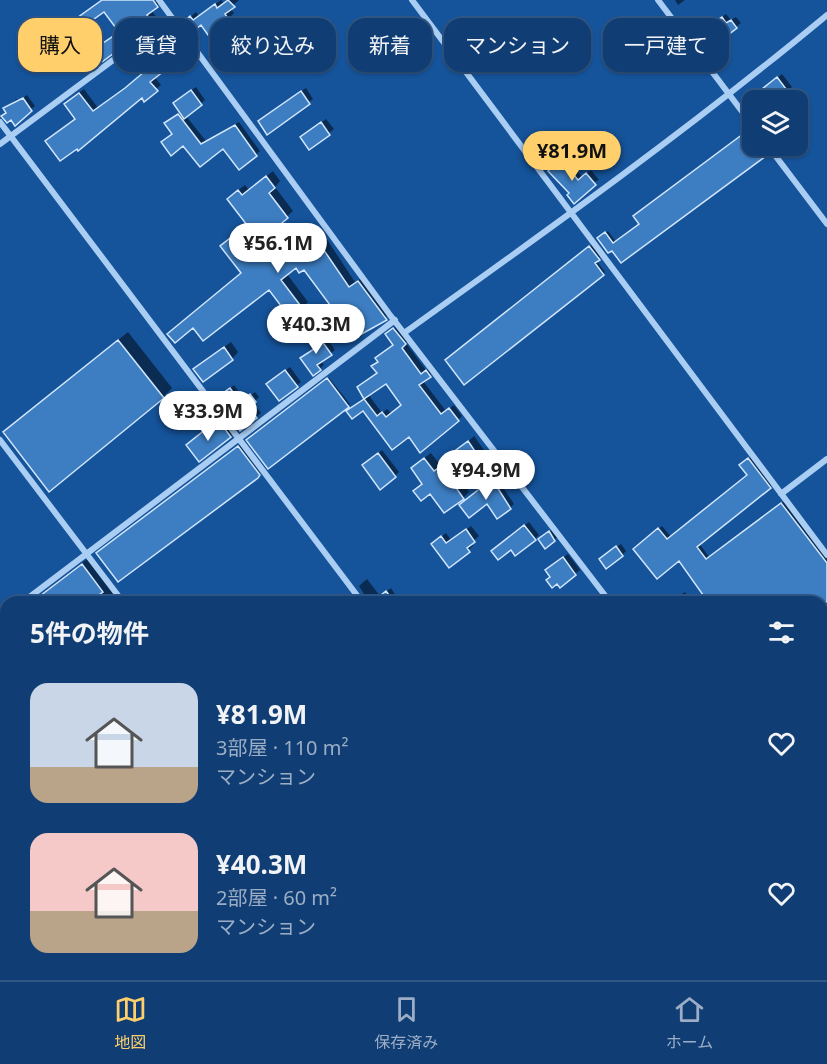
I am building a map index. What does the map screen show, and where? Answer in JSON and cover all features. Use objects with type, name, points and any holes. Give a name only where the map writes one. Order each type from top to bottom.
[{"type":"street","points":[[159,0],[394,320],[605,596]]},
{"type":"street","points":[[411,0],[827,555]]},
{"type":"street","points":[[658,0],[742,111]]},
{"type":"street","points":[[404,333],[572,213],[730,95],[827,15]]},
{"type":"street","points":[[0,144],[171,17]]},
{"type":"street","points":[[0,122],[358,596]]},
{"type":"street","points":[[776,156],[827,224]]},
{"type":"street","points":[[31,596],[394,320]]},
{"type":"street","points":[[0,440],[118,596]]},
{"type":"street","points":[[781,494],[827,459]]},
{"type":"building","points":[[102,0],[153,0],[158,7],[147,15],[149,18],[114,18],[114,25],[104,12],[96,18],[77,18]]},
{"type":"building","points":[[228,0],[235,7],[225,14],[228,18],[210,18],[210,34],[208,35],[201,25],[198,27],[198,18],[196,18],[215,4],[217,8]]},
{"type":"building","points":[[731,20],[737,28],[729,34],[729,21]]},
{"type":"building","points":[[114,35],[114,53],[102,62],[102,44]]},
{"type":"building","points":[[144,72],[163,72],[150,82],[158,91],[144,102],[142,98],[78,151],[77,149],[60,161],[45,141],[75,119],[64,104],[79,93],[93,111]]},
{"type":"building","points":[[777,77],[787,90],[761,90]]},
{"type":"building","points":[[191,90],[202,105],[184,119],[173,103]]},
{"type":"building","points":[[301,91],[310,104],[267,135],[258,121]]},
{"type":"building","points":[[23,98],[32,111],[15,126],[11,120],[7,123],[1,116],[6,113],[3,108]]},
{"type":"building","points":[[178,114],[201,144],[235,125],[257,156],[239,170],[223,149],[200,167],[183,146],[171,156],[161,142],[172,134],[164,123]]},
{"type":"building","points":[[321,122],[330,135],[309,150],[300,137]]},
{"type":"building","points":[[742,135],[742,156],[766,156],[621,263],[612,251],[608,253],[597,238],[605,232],[613,243],[639,224],[633,216]]},
{"type":"building","points":[[562,160],[578,180],[586,173],[596,185],[574,204],[567,195],[569,193],[548,171]]},
{"type":"building","points":[[266,176],[275,188],[269,193],[288,218],[277,227],[293,246],[301,240],[305,245],[315,237],[349,287],[358,281],[387,320],[358,336],[346,319],[322,336],[310,319],[330,305],[304,270],[299,273],[296,268],[281,280],[303,309],[291,319],[269,290],[203,341],[193,328],[175,343],[167,334],[241,273],[220,246],[247,225],[227,199],[238,190],[242,195]]},
{"type":"building","points":[[589,246],[600,260],[595,263],[604,275],[464,385],[445,360]]},
{"type":"building","points":[[393,328],[406,344],[402,348],[421,374],[426,370],[431,377],[419,385],[441,414],[449,408],[459,421],[420,453],[409,437],[392,450],[363,411],[352,419],[346,411],[364,399],[357,387],[377,373],[371,366],[378,362],[375,358],[393,345],[385,334]],"holes":[[[386,384],[401,405],[386,417],[382,412],[377,416],[364,399]]]},
{"type":"building","points":[[316,333],[332,355],[317,365],[321,370],[313,376],[300,358],[314,349],[307,340]]},
{"type":"building","points":[[118,340],[164,398],[49,492],[3,432]]},
{"type":"building","points":[[224,347],[233,360],[203,382],[193,369]]},
{"type":"building","points":[[285,370],[298,387],[279,401],[266,384]]},
{"type":"building","points":[[327,378],[349,407],[268,469],[246,440]]},
{"type":"building","points":[[230,388],[240,402],[250,394],[256,402],[249,407],[257,418],[240,431],[216,398]]},
{"type":"building","points":[[221,424],[231,437],[199,462],[186,445],[211,425],[214,430]]},
{"type":"building","points":[[468,441],[479,457],[450,479],[464,499],[444,513],[430,494],[421,501],[413,491],[422,484],[411,468],[424,458],[434,471],[454,456],[452,453]]},
{"type":"building","points":[[238,446],[260,475],[258,478],[118,582],[96,553]]},
{"type":"building","points":[[378,453],[396,477],[380,490],[362,465]]},
{"type":"building","points":[[491,456],[505,474],[496,481],[482,463]]},
{"type":"building","points":[[748,458],[771,488],[697,547],[706,559],[781,503],[827,563],[827,596],[704,596],[679,561],[657,579],[633,549],[658,528],[667,539],[747,475],[739,465]]},
{"type":"building","points":[[492,479],[511,509],[497,519],[487,504],[469,518],[459,505]]},
{"type":"building","points":[[524,525],[536,540],[515,556],[511,550],[498,560],[491,551]]},
{"type":"building","points":[[466,529],[475,542],[467,548],[470,552],[449,568],[431,544],[441,536],[446,543]]},
{"type":"building","points":[[549,531],[555,541],[545,549],[538,539]]},
{"type":"building","points":[[616,546],[623,556],[606,569],[599,559]]},
{"type":"building","points":[[563,557],[576,575],[560,588],[557,584],[552,588],[546,580],[550,577],[545,570]]},
{"type":"building","points":[[82,564],[103,592],[100,596],[40,596]]},
{"type":"building","points":[[386,591],[390,596],[380,596]]}]
